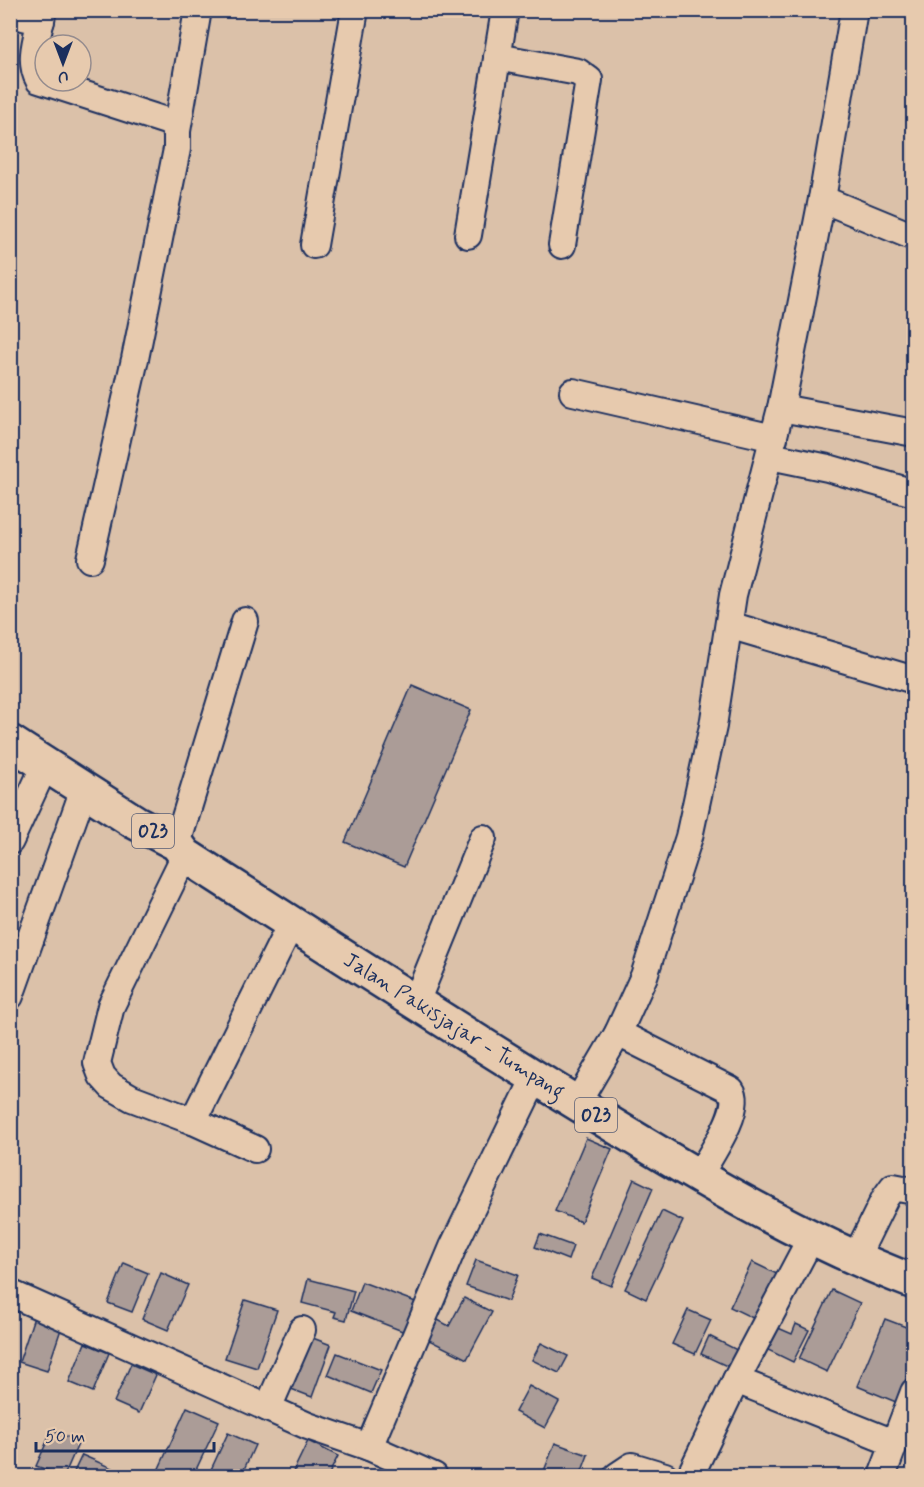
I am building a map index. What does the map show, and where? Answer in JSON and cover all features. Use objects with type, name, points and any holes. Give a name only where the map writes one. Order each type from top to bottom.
[{"type":"main road","name":"Jalan Pakisjajar - Tumpang","points":[[10,742],[181,850],[471,1040],[698,1177],[811,1238],[855,1259],[914,1282]]},
{"type":"street","points":[[90,560],[137,347],[177,149],[177,131],[198,10]]},
{"type":"street","points":[[314,245],[355,10]]},
{"type":"street","points":[[468,235],[505,10]]},
{"type":"street","points":[[577,1103],[618,1033],[653,953],[689,837],[712,734],[733,595],[781,408],[822,199],[854,10]]},
{"type":"street","points":[[10,14],[42,16],[33,59],[33,71],[39,80],[169,122],[177,131]]},
{"type":"street","points":[[497,57],[578,72],[589,80],[562,245]]},
{"type":"street","points":[[822,199],[914,237]]},
{"type":"street","points":[[573,392],[772,447],[828,468],[914,493]]},
{"type":"street","points":[[781,408],[914,433]]},
{"type":"street","points":[[245,621],[181,850],[111,1006],[97,1063],[102,1076],[111,1086],[132,1098],[193,1120],[255,1149]]},
{"type":"street","points":[[729,625],[914,680]]},
{"type":"street","points":[[10,841],[45,765]]},
{"type":"street","points":[[10,996],[84,789]]},
{"type":"street","points":[[416,1002],[483,838]]},
{"type":"street","points":[[193,1120],[291,924]]},
{"type":"street","points":[[618,1033],[704,1074],[731,1090],[735,1095],[734,1111],[698,1177]]},
{"type":"street","points":[[369,1447],[453,1247],[535,1078]]},
{"type":"street","points":[[855,1259],[885,1198],[893,1187],[914,1191]]},
{"type":"street","points":[[690,1476],[736,1380],[811,1238]]},
{"type":"street","points":[[10,1293],[308,1426],[369,1447],[434,1476]]},
{"type":"street","points":[[268,1408],[302,1330]]},
{"type":"street","points":[[736,1380],[902,1437]]},
{"type":"street","points":[[882,1476],[902,1437],[914,1392]]},
{"type":"street","points":[[617,1476],[632,1466],[665,1476]]},
{"type":"building","points":[[412,685],[471,710],[404,867],[345,842]]},
{"type":"building","points":[[586,1138],[612,1149],[581,1222],[555,1211]]},
{"type":"building","points":[[634,1179],[653,1188],[611,1286],[592,1278]]},
{"type":"building","points":[[662,1211],[683,1221],[646,1299],[625,1289]]},
{"type":"building","points":[[540,1234],[573,1246],[568,1260],[535,1247]]},
{"type":"building","points":[[476,1260],[518,1275],[508,1301],[466,1286]]},
{"type":"building","points":[[752,1262],[783,1277],[761,1322],[730,1307]]},
{"type":"building","points":[[124,1263],[148,1273],[132,1312],[108,1303]]},
{"type":"building","points":[[161,1273],[188,1285],[168,1330],[142,1319]]},
{"type":"building","points":[[308,1279],[354,1291],[346,1320],[334,1317],[336,1312],[302,1303]]},
{"type":"building","points":[[362,1282],[421,1304],[410,1334],[351,1311]]},
{"type":"building","points":[[832,1290],[860,1303],[827,1372],[799,1359]]},
{"type":"building","points":[[464,1298],[492,1312],[467,1359],[427,1339],[438,1320],[449,1326]]},
{"type":"building","points":[[245,1300],[277,1310],[257,1368],[225,1358]]},
{"type":"building","points":[[688,1310],[711,1320],[695,1354],[672,1344]]},
{"type":"building","points":[[34,1317],[62,1326],[47,1371],[19,1362]]},
{"type":"building","points":[[885,1319],[914,1330],[914,1361],[896,1402],[857,1386]]},
{"type":"building","points":[[796,1324],[809,1330],[793,1362],[766,1349],[776,1327],[792,1334]]},
{"type":"building","points":[[305,1335],[331,1345],[312,1397],[286,1387]]},
{"type":"building","points":[[709,1336],[739,1351],[731,1368],[701,1354]]},
{"type":"building","points":[[85,1343],[109,1353],[93,1392],[69,1382]]},
{"type":"building","points":[[541,1343],[568,1356],[559,1373],[532,1360]]},
{"type":"building","points":[[337,1353],[381,1370],[371,1393],[328,1375]]},
{"type":"building","points":[[131,1364],[156,1375],[139,1413],[114,1402]]},
{"type":"building","points":[[529,1386],[559,1402],[545,1428],[515,1412]]},
{"type":"building","points":[[187,1407],[219,1421],[193,1476],[156,1475]]},
{"type":"building","points":[[52,1430],[79,1442],[64,1476],[36,1466]]},
{"type":"building","points":[[228,1433],[255,1445],[241,1476],[208,1476]]},
{"type":"building","points":[[308,1441],[338,1456],[328,1476],[291,1476]]},
{"type":"building","points":[[555,1443],[588,1455],[580,1476],[542,1476]]},
{"type":"building","points":[[82,1455],[114,1469],[110,1476],[72,1476]]}]
